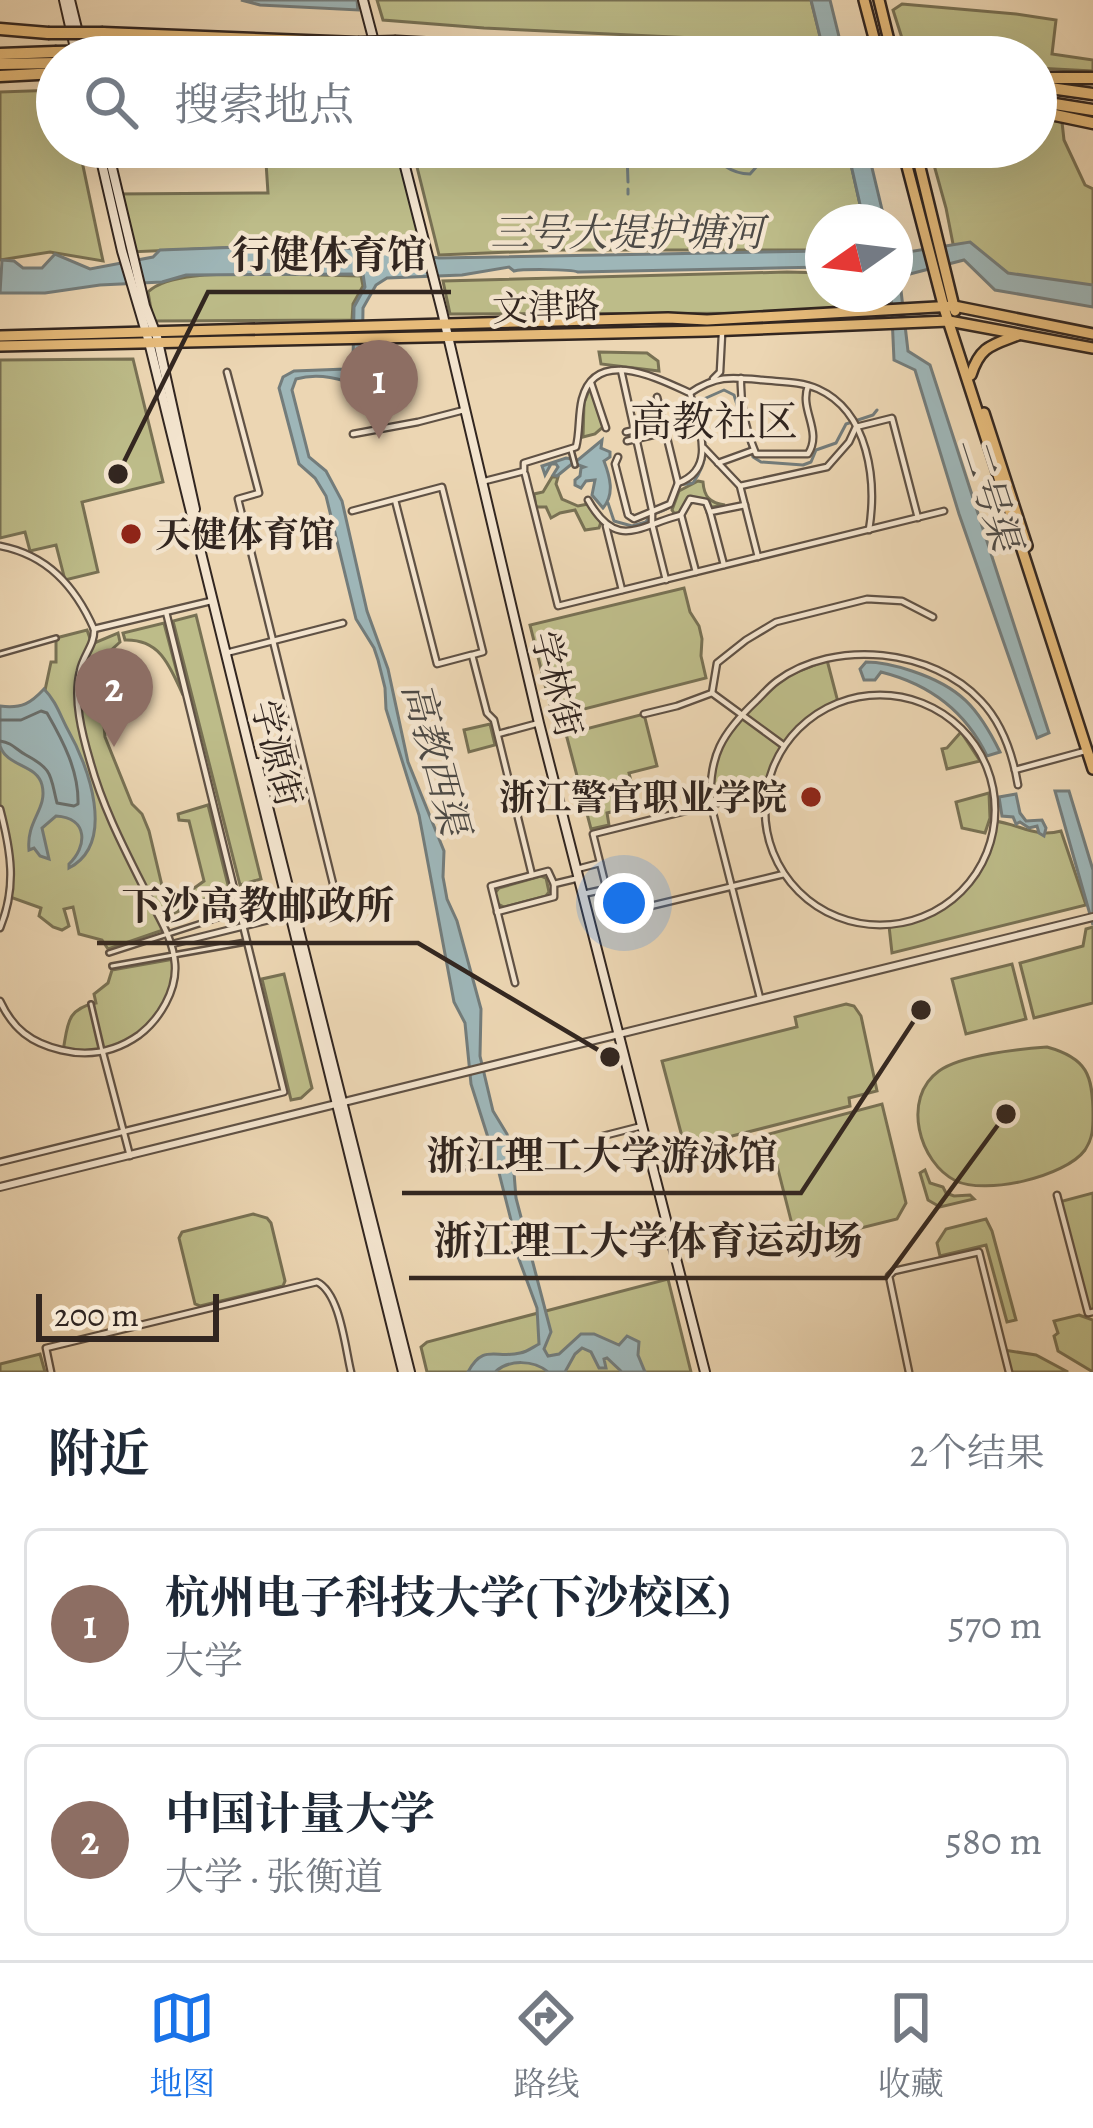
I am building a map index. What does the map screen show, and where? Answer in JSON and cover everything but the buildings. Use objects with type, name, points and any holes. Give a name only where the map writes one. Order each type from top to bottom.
[{"type":"highway","points":[[0,32],[180,36]]},
{"type":"highway","points":[[0,54],[36,57]]},
{"type":"highway","points":[[0,64],[36,60]]},
{"type":"highway","points":[[0,76],[36,75]]},
{"type":"highway","points":[[1057,81],[1093,78]]},
{"type":"highway","points":[[1057,86],[1093,94]]},
{"type":"highway","points":[[1057,104],[1093,110]]},
{"type":"highway","points":[[1057,115],[1093,123]]},
{"type":"main road","points":[[67,0],[76,36]]},
{"type":"main road","points":[[364,0],[373,36]]},
{"type":"main road","points":[[864,0],[873,36]]},
{"type":"main road","points":[[879,0],[888,36]]},
{"type":"main road","name":"学源街","points":[[104,168],[142,292],[227,653]]},
{"type":"main road","points":[[111,168],[127,249]]},
{"type":"main road","name":"学林街","points":[[405,168],[538,723],[705,1372]]},
{"type":"main road","points":[[909,168],[932,238]]},
{"type":"main road","points":[[919,168],[953,322],[1090,750]]},
{"type":"main road","name":"学源街","points":[[127,249],[137,308],[152,337],[406,1372]]},
{"type":"main road","name":"文津路","points":[[445,330],[949,307],[1093,334]]},
{"type":"main road","points":[[953,322],[1093,769]]},
{"type":"main road","name":"文津路","points":[[0,336],[722,329],[953,322],[1093,348]]},
{"type":"main road","points":[[971,375],[976,358],[988,346],[1020,334]]},
{"type":"main road","name":"文津路","points":[[0,346],[152,337]]},
{"type":"main road","name":"学源街","points":[[262,795],[340,1103]]},
{"type":"street","points":[[690,392],[720,372],[722,329]]},
{"type":"street","points":[[621,370],[666,580]]},
{"type":"street","points":[[227,372],[259,493],[238,499],[340,912]]},
{"type":"street","points":[[690,392],[645,373],[604,373],[591,382],[581,401],[576,447],[524,463],[558,607],[944,511]]},
{"type":"street","points":[[741,378],[751,450],[788,462],[813,447],[814,431],[803,397],[808,386]]},
{"type":"street","points":[[712,379],[808,386],[836,399],[854,423],[872,483],[869,530]]},
{"type":"street","points":[[591,382],[606,428]]},
{"type":"street","points":[[677,483],[697,472],[703,448],[690,392]]},
{"type":"street","points":[[606,526],[637,530],[670,504],[677,483],[657,397]]},
{"type":"street","points":[[353,434],[464,410]]},
{"type":"street","points":[[854,423],[892,418],[918,518]]},
{"type":"street","points":[[664,423],[626,436],[636,439],[666,432]]},
{"type":"street","points":[[740,486],[827,467],[849,442],[854,423]]},
{"type":"street","points":[[703,448],[740,486],[758,557]]},
{"type":"street","points":[[572,450],[575,465]]},
{"type":"street","points":[[718,464],[751,450]]},
{"type":"street","points":[[618,457],[615,464],[628,515],[654,521],[681,515]]},
{"type":"street","points":[[788,462],[789,476]]},
{"type":"street","points":[[481,482],[524,471]]},
{"type":"street","points":[[352,511],[442,487],[483,652],[437,664],[395,500]]},
{"type":"street","points":[[696,572],[681,515],[690,499],[706,502],[724,565]]},
{"type":"street","points":[[587,500],[606,526],[622,590]]},
{"type":"street","points":[[710,512],[745,505]]},
{"type":"street","points":[[0,546],[25,552],[58,574],[69,584],[94,629],[95,639],[80,668],[81,726],[112,825],[167,933],[175,971],[164,1006],[148,1028],[103,1053],[84,1054],[40,1044],[17,1030],[0,1001]]},
{"type":"street","points":[[712,693],[717,663],[776,622],[867,599],[902,602],[934,616]]},
{"type":"street","points":[[94,629],[213,601]]},
{"type":"street","points":[[0,1162],[284,1092],[166,612]]},
{"type":"street","points":[[227,653],[343,623]]},
{"type":"street","points":[[0,654],[56,638]]},
{"type":"street","points":[[760,998],[711,805],[710,780],[712,759],[726,732],[779,679],[818,662],[854,654],[887,655],[935,668],[959,681],[984,704],[1001,731],[1018,784]]},
{"type":"street","points":[[472,655],[487,713],[498,734],[532,875]]},
{"type":"street","points":[[644,714],[712,693]]},
{"type":"street","points":[[712,693],[783,746]]},
{"type":"street","points":[[863,695],[895,695],[926,704],[953,721],[975,745],[993,789],[995,821],[987,853],[972,881],[949,903],[920,919],[889,926],[856,924],[826,913],[800,894],[784,874],[768,839],[766,791],[783,746],[805,721],[832,704],[863,695]]},
{"type":"street","points":[[498,734],[538,723]]},
{"type":"street","points":[[1016,770],[1090,750]]},
{"type":"street","points":[[262,795],[308,784]]},
{"type":"street","points":[[766,791],[593,834],[613,916],[784,874]]},
{"type":"street","points":[[0,809],[12,890],[0,928]]},
{"type":"street","points":[[554,884],[600,863]]},
{"type":"street","points":[[497,911],[554,897],[548,871],[490,886],[515,983]]},
{"type":"street","points":[[583,894],[606,889]]},
{"type":"street","points":[[109,952],[240,911]]},
{"type":"street","points":[[171,944],[289,915]]},
{"type":"street","points":[[0,1187],[1091,918]]},
{"type":"street","points":[[112,966],[248,941]]},
{"type":"street","points":[[91,1004],[130,1156]]},
{"type":"street","points":[[599,1137],[642,1126]]},
{"type":"street","points":[[467,1167],[482,1163]]},
{"type":"street","points":[[1058,1195],[1088,1313],[1093,1312]]},
{"type":"street","points":[[909,1372],[889,1276],[979,1252],[1010,1372]]},
{"type":"street","points":[[51,1372],[46,1348],[317,1282],[333,1296],[351,1372]]},
{"type":"shaded area","points":[[377,0],[811,0],[820,36],[653,36],[383,20]]},
{"type":"shaded area","points":[[902,4],[1056,20],[1054,36],[901,36],[893,10]]},
{"type":"shaded area","points":[[1057,55],[1093,60],[1093,71],[1057,69]]},
{"type":"shaded area","points":[[36,91],[36,168],[83,168],[103,261],[50,252],[0,260],[0,92]]},
{"type":"shaded area","points":[[1057,121],[1062,122],[1064,140],[1085,185],[1093,189],[1093,297],[1002,286],[954,249],[935,168],[1057,168]]},
{"type":"shaded area","points":[[266,168],[406,168],[428,255],[294,245],[129,252],[114,194],[268,193]]},
{"type":"shaded area","points":[[417,168],[852,168],[860,204],[805,204],[805,250],[439,255]]},
{"type":"shaded area","points":[[805,272],[805,312],[886,313],[450,314],[443,281]]},
{"type":"shaded area","points":[[209,275],[361,276],[363,286],[353,304],[352,320],[153,321],[148,292],[159,285]]},
{"type":"shaded area","points":[[599,352],[647,353],[658,361],[659,371],[601,364]]},
{"type":"shaded area","points":[[133,359],[163,482],[82,502],[98,572],[65,580],[56,545],[30,551],[25,532],[0,538],[0,360]]},
{"type":"shaded area","points":[[590,388],[603,427],[583,437],[584,403]]},
{"type":"shaded area","points":[[552,477],[558,477],[562,499],[578,506],[588,504],[601,522],[599,528],[585,530],[575,510],[551,518],[546,507],[536,507],[534,494],[543,492]]},
{"type":"shaded area","points":[[703,482],[709,498],[725,505],[706,508],[694,501],[674,513],[679,491]]},
{"type":"shaded area","points":[[684,588],[699,626],[706,678],[553,717],[530,625]]},
{"type":"shaded area","points":[[196,615],[261,879],[240,885],[173,621]]},
{"type":"shaded area","points":[[164,623],[183,695],[163,657],[147,644],[125,640],[123,633]]},
{"type":"shaded area","points":[[87,630],[92,644],[118,633],[120,642],[99,669],[105,737],[132,804],[149,831],[164,894],[179,894],[179,911],[161,919],[166,929],[108,949],[102,940],[79,934],[73,907],[64,909],[69,926],[62,930],[39,916],[41,908],[10,897],[10,860],[0,809],[0,712],[41,709],[51,662],[56,662],[56,638]]},
{"type":"shaded area","points":[[827,660],[838,702],[790,737],[766,791],[711,805],[713,759],[726,732],[779,679]]},
{"type":"shaded area","points":[[644,714],[657,766],[629,773],[637,806],[607,813],[609,825],[591,829],[566,734]]},
{"type":"shaded area","points":[[490,724],[495,745],[469,752],[464,730]]},
{"type":"shaded area","points":[[961,732],[980,761],[947,769],[942,749]]},
{"type":"shaded area","points":[[989,793],[985,833],[962,828],[956,802]]},
{"type":"shaded area","points":[[208,805],[229,889],[198,902],[190,891],[204,881],[189,821],[179,820],[178,814]]},
{"type":"shaded area","points":[[995,821],[1036,832],[1061,831],[1086,905],[892,953],[889,926],[930,913],[960,892],[981,862]]},
{"type":"shaded area","points":[[546,878],[546,896],[504,907],[498,904],[495,893],[499,888]]},
{"type":"shaded area","points":[[1093,927],[1093,1003],[1034,1018],[1020,963],[1083,946],[1086,929]]},
{"type":"shaded area","points":[[174,959],[164,1005],[145,1031],[103,1053],[63,1051],[70,1019],[79,1009],[96,1003],[94,994],[108,983],[112,970]]},
{"type":"shaded area","points":[[1012,964],[1026,1019],[966,1034],[952,979]]},
{"type":"shaded area","points":[[284,974],[312,1088],[291,1100],[262,979]]},
{"type":"shaded area","points":[[846,1004],[861,1016],[877,1091],[849,1098],[850,1106],[685,1148],[662,1061],[797,1027],[795,1017]]},
{"type":"shaded area","points":[[1047,1047],[1079,1063],[1089,1079],[1093,1124],[1085,1150],[1061,1168],[1005,1184],[969,1185],[943,1172],[932,1160],[919,1129],[920,1097],[927,1083],[961,1061]]},
{"type":"shaded area","points":[[882,1104],[906,1203],[897,1219],[797,1244],[769,1134]]},
{"type":"shaded area","points":[[925,1170],[930,1183],[946,1193],[974,1199],[940,1207],[928,1200],[920,1173]]},
{"type":"shaded area","points":[[1093,1193],[1093,1312],[1088,1313],[1059,1202]]},
{"type":"shaded area","points":[[253,1214],[271,1223],[283,1286],[195,1304],[179,1238],[182,1232]]},
{"type":"shaded area","points":[[986,1219],[1016,1320],[1007,1322],[986,1245],[940,1256],[937,1243],[946,1229]]},
{"type":"shaded area","points":[[668,1279],[691,1372],[427,1372],[421,1347],[427,1342]]},
{"type":"shaded area","points":[[1079,1315],[1093,1320],[1093,1372],[1058,1351],[1054,1336],[1058,1333],[1054,1321]]},
{"type":"shaded area","points":[[1004,1350],[1036,1355],[1068,1372],[1009,1372]]},
{"type":"shaded area","points":[[40,1354],[45,1372],[0,1372],[0,1364]]},
{"type":"water","points":[[241,0],[357,0],[358,10],[260,5]]},
{"type":"water","points":[[811,0],[830,0],[839,36],[820,36]]},
{"type":"water","points":[[852,168],[872,168],[881,204],[860,204]]},
{"type":"water","points":[[970,242],[1008,273],[1093,285],[1093,307],[995,290],[964,260],[913,273],[913,251]]},
{"type":"water","points":[[294,245],[439,258],[805,251],[805,267],[578,272],[514,271],[509,267],[462,275],[387,278],[376,285],[363,308],[362,373],[345,381],[302,377],[292,390],[309,457],[326,471],[342,501],[408,762],[444,851],[447,899],[481,1009],[480,1056],[493,1111],[507,1134],[516,1198],[551,1332],[544,1349],[548,1356],[559,1354],[581,1334],[594,1334],[619,1345],[627,1336],[639,1342],[645,1372],[622,1372],[607,1358],[606,1368],[599,1368],[591,1352],[582,1348],[565,1372],[522,1363],[495,1372],[468,1372],[485,1355],[520,1353],[539,1344],[537,1308],[513,1243],[498,1169],[471,1084],[465,1023],[454,1002],[419,815],[386,709],[378,660],[356,619],[326,496],[299,464],[279,388],[283,377],[294,371],[346,369],[353,362],[354,307],[365,287],[363,274],[186,275],[162,282],[0,293],[2,260],[23,268],[42,268],[55,254],[90,269],[153,257],[160,250]]},
{"type":"water","points":[[892,312],[903,312],[908,351],[930,365],[1049,733],[1037,738],[915,370],[894,360]]},
{"type":"water","points":[[602,440],[601,448],[610,452],[604,461],[610,491],[603,508],[592,495],[595,480],[581,488],[575,485],[584,467],[573,463],[557,476],[553,475],[556,464],[545,475],[542,466],[566,458],[578,460]]},
{"type":"water","points":[[866,662],[912,671],[955,692],[984,723],[1000,752],[987,756],[956,712],[915,684],[881,672],[875,680],[864,680],[860,669]]},
{"type":"water","points":[[44,689],[76,745],[94,803],[92,841],[84,856],[69,868],[81,842],[79,828],[56,816],[42,828],[49,859],[34,848],[29,850],[42,785],[0,746],[0,706],[25,704]]},
{"type":"water","points":[[1055,791],[1069,791],[1093,870],[1093,925]]},
{"type":"water","points":[[1016,794],[1026,821],[1042,820],[1044,836],[1037,826],[1029,828],[1002,816],[999,797]]},
{"type":"waterway","points":[[628,168],[628,182]]},
{"type":"waterway","points":[[728,168],[750,174],[755,168]]},
{"type":"waterway","name":"三号大堤护塘河","points":[[628,189],[628,194]]},
{"type":"waterway","points":[[608,503],[614,521],[632,526],[670,506],[679,485],[693,483],[704,461],[697,402],[724,390],[734,395],[753,457],[761,462],[811,462],[816,450],[836,443],[846,424],[877,410]]},
{"type":"place","name":"杭州电子科技大学(下沙校区)","points":[[379,439]]},
{"type":"place","name":"行健体育馆","points":[[118,474]]},
{"type":"place","name":"天健体育馆","points":[[131,534]]},
{"type":"place","name":"中国计量大学","points":[[114,747]]},
{"type":"place","name":"浙江警官职业学院","points":[[811,797]]},
{"type":"place","name":"浙江理工大学游泳馆","points":[[921,1010]]},
{"type":"place","name":"下沙高教邮政所","points":[[610,1057]]},
{"type":"place","name":"浙江理工大学体育运动场","points":[[1006,1114]]},
{"type":"district","name":"高教社区","points":[[714,421]]},
{"type":"water label","name":"二号渠","points":[[990,493]]},
{"type":"water label","name":"高教西渠","points":[[436,758]]}]
